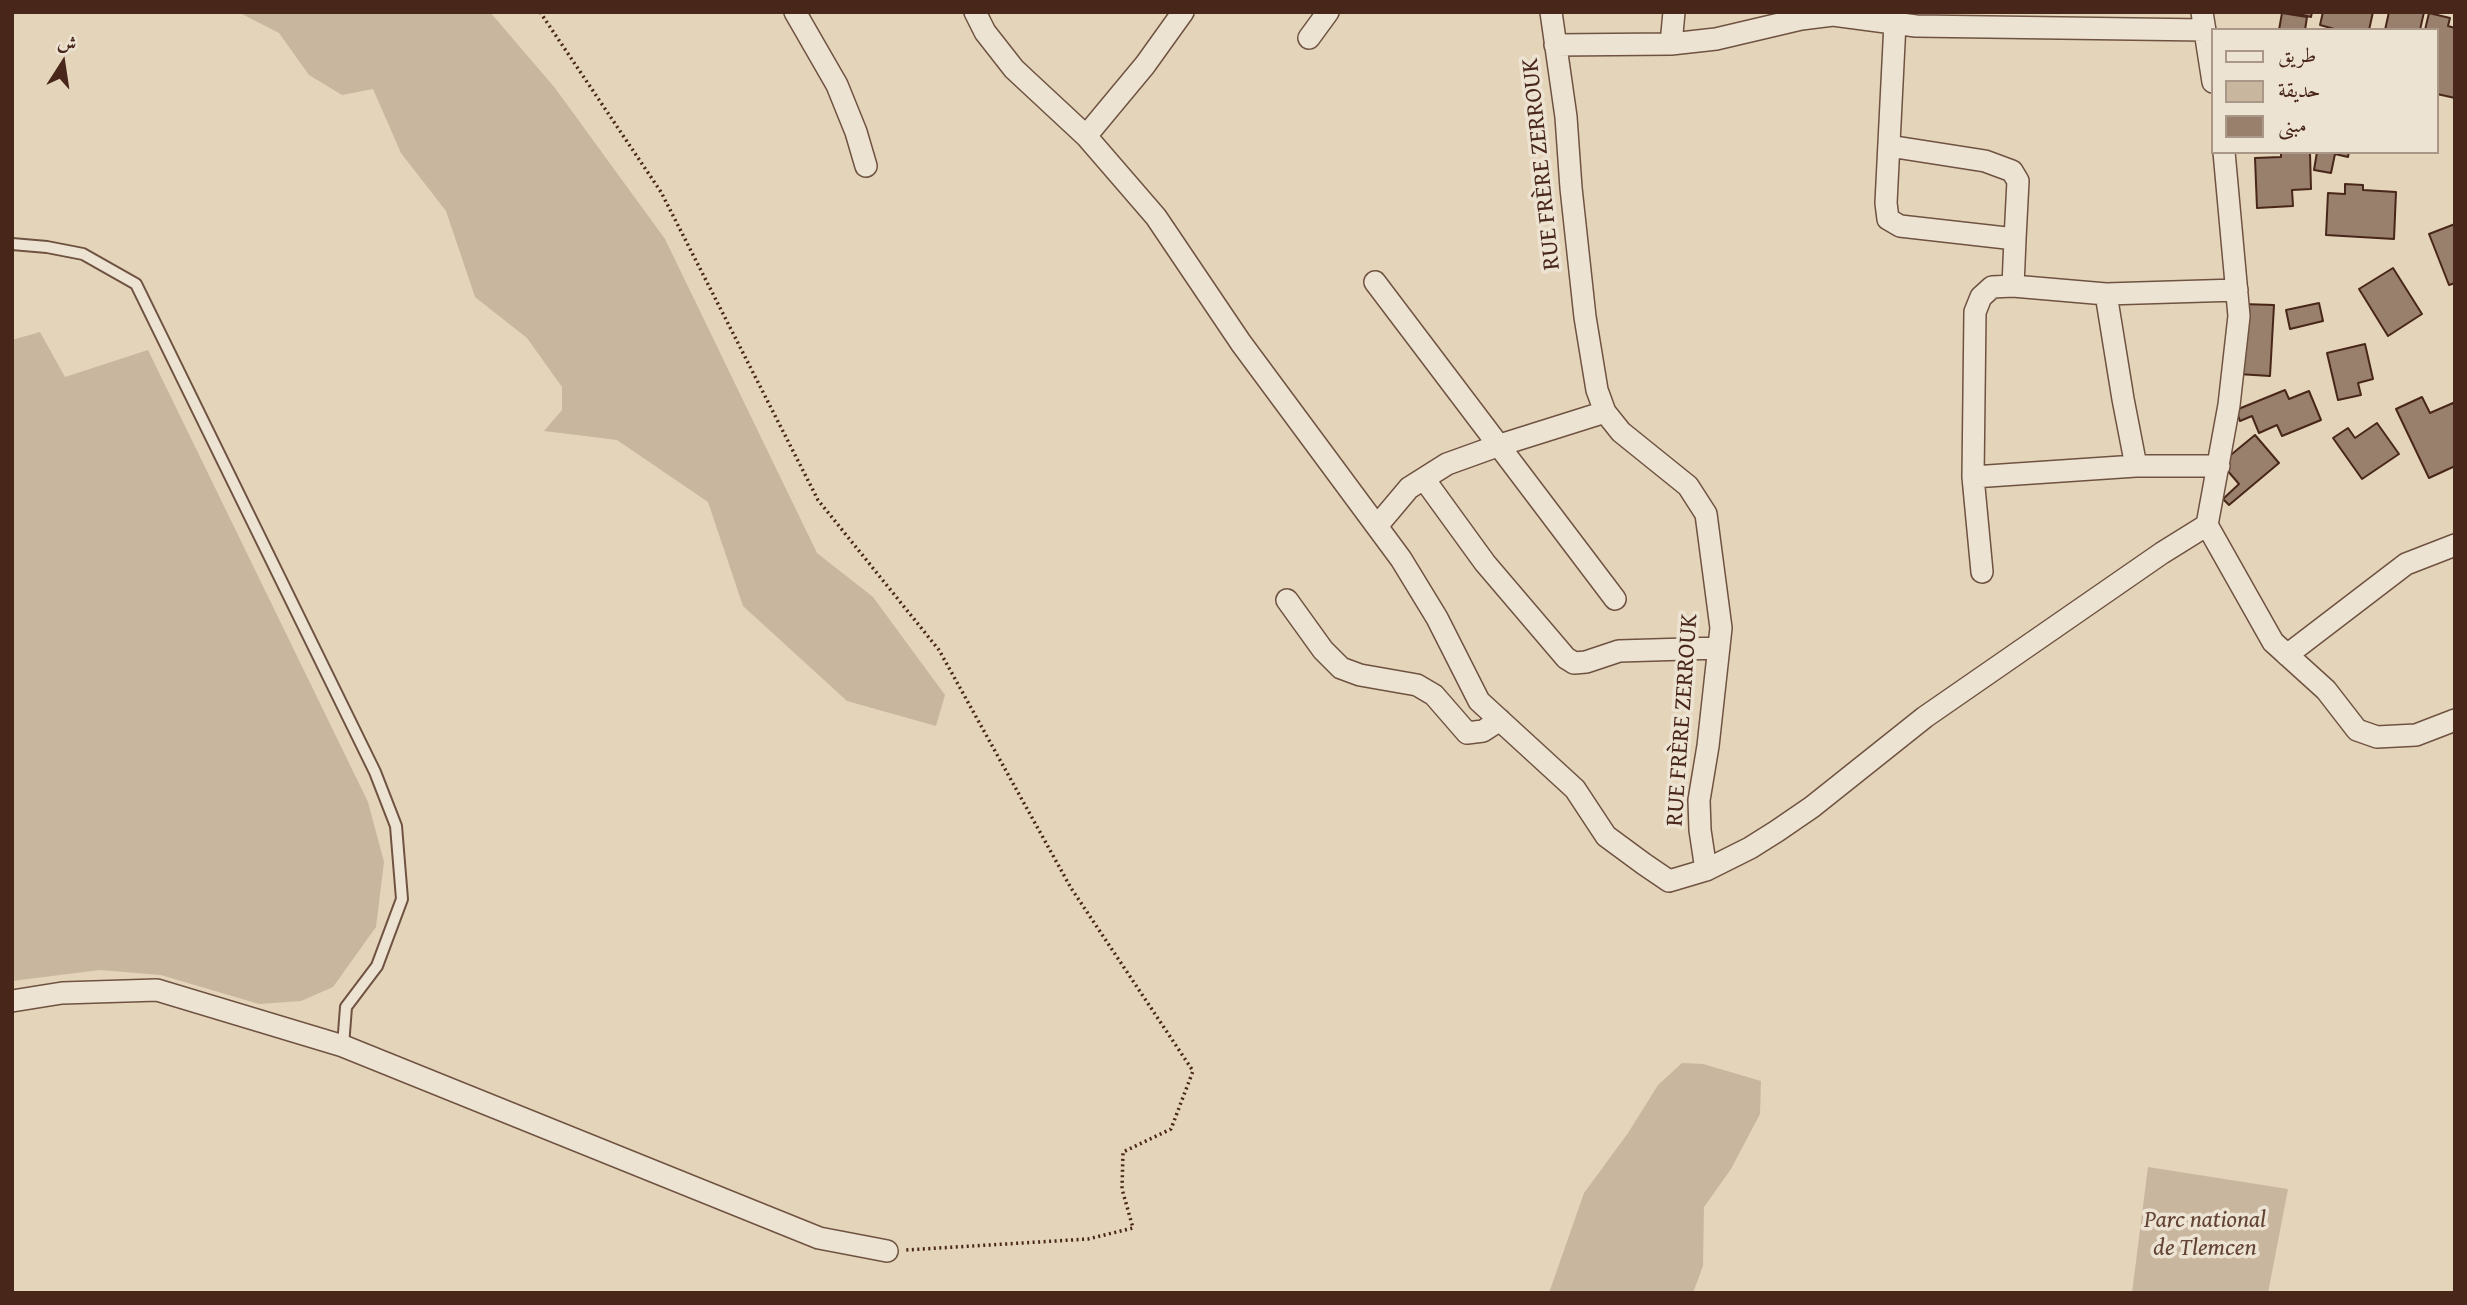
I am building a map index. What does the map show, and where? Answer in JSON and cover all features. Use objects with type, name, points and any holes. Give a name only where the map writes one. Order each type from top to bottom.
[{"type":"street","points":[[795,12],[837,85],[866,166]]},
{"type":"street","points":[[975,12],[985,33],[1014,68],[1086,136],[1156,217],[1241,343],[1401,559],[1437,618],[1479,701],[1575,789],[1606,836],[1669,881],[1706,870],[1750,848],[1795,819],[1925,717],[2162,552],[2207,525]]},
{"type":"street","points":[[1086,136],[1145,65],[1183,12]]},
{"type":"street","points":[[1309,38],[1328,12]]},
{"type":"street","name":"RUE FRÈRE ZERROUK","points":[[1551,12],[1566,117],[1585,317],[1597,390],[1605,412],[1621,432],[1688,486],[1706,514],[1721,628],[1699,800],[1706,870]]},
{"type":"street","points":[[1671,44],[1674,12]]},
{"type":"street","points":[[1555,45],[1671,44],[1717,39],[1801,19],[1833,15],[1916,26],[2203,21],[2212,76]]},
{"type":"street","points":[[1895,23],[1886,203],[1888,219],[1900,226],[2015,239]]},
{"type":"street","points":[[1889,146],[1985,161],[2012,171],[2018,181],[2012,286]]},
{"type":"street","points":[[2224,154],[2239,316],[2229,405],[2207,525],[2273,642],[2326,691],[2357,730],[2376,737],[2416,735],[2455,720]]},
{"type":"street","points":[[1375,282],[1615,599]]},
{"type":"street","points":[[1982,572],[1973,477],[1975,312],[1981,297],[1992,287],[2012,286],[2106,294],[2237,290]]},
{"type":"street","points":[[2106,294],[2136,466]]},
{"type":"street","points":[[1377,526],[1409,488],[1447,464],[1605,412]]},
{"type":"street","points":[[1973,477],[2136,466],[2219,466]]},
{"type":"street","points":[[1424,479],[1485,563],[1566,658],[1574,663],[1586,662],[1619,651],[1719,648]]},
{"type":"street","points":[[2287,654],[2406,564],[2455,545]]},
{"type":"street","points":[[1287,600],[1323,650],[1341,668],[1360,675],[1417,685],[1434,695],[1467,733],[1483,731],[1500,720]]},
{"type":"street","points":[[12,1000],[62,993],[157,990],[343,1046],[820,1238],[887,1251]]},
{"type":"lane","points":[[12,244],[83,254],[136,284],[375,772],[396,826],[402,899],[377,966],[346,1007],[343,1046]]},
{"type":"path","points":[[540,12],[662,192],[818,500],[939,650],[1071,888],[1193,1070],[1171,1129],[1124,1152],[1122,1189],[1133,1228],[1088,1240],[887,1251]]},
{"type":"green space","points":[[238,12],[490,12],[555,88],[665,239],[817,553],[873,597],[945,695],[936,726],[847,701],[743,606],[708,502],[617,440],[544,431],[562,410],[562,387],[527,338],[475,297],[446,211],[401,153],[373,89],[342,95],[309,75],[279,33]]},
{"type":"green space","points":[[40,332],[65,377],[148,350],[368,802],[384,862],[376,927],[333,987],[301,1001],[259,1004],[161,975],[100,970],[12,981],[12,340]]},
{"type":"green space","points":[[1682,1063],[1703,1064],[1761,1081],[1760,1114],[1731,1169],[1704,1207],[1703,1266],[1693,1293],[1549,1293],[1584,1193],[1628,1133],[1658,1085]]},
{"type":"green space","name":"Parc national de Tlemcen","points":[[2148,1167],[2288,1189],[2268,1293],[2132,1293]]},
{"type":"building","points":[[2291,12],[2312,12],[2311,17]]},
{"type":"building","points":[[2323,12],[2373,12],[2369,28],[2331,28],[2320,25]]},
{"type":"building","points":[[2389,12],[2424,12],[2420,28],[2385,28]]},
{"type":"building","points":[[2282,13],[2307,17],[2305,28],[2279,28]]},
{"type":"building","points":[[2429,13],[2450,18],[2448,26],[2455,28],[2455,98],[2439,94],[2439,28],[2425,28]]},
{"type":"building","points":[[2281,154],[2310,154],[2311,189],[2292,190],[2293,206],[2257,208],[2255,158],[2281,157]]},
{"type":"building","points":[[2317,154],[2335,154],[2331,173],[2314,170]]},
{"type":"building","points":[[2345,184],[2363,185],[2363,190],[2396,192],[2394,239],[2326,235],[2328,193],[2345,194]]},
{"type":"building","points":[[2455,224],[2455,283],[2449,285],[2429,234]]},
{"type":"building","points":[[2393,268],[2422,314],[2388,336],[2359,289]]},
{"type":"building","points":[[2319,303],[2323,321],[2290,329],[2286,310]]},
{"type":"building","points":[[2242,304],[2274,305],[2270,376],[2238,374]]},
{"type":"building","points":[[2365,344],[2373,379],[2358,383],[2361,395],[2338,400],[2327,353]]},
{"type":"building","points":[[2285,390],[2289,399],[2309,391],[2321,420],[2282,436],[2277,425],[2259,433],[2252,416],[2240,421],[2236,410]]},
{"type":"building","points":[[2422,397],[2430,413],[2453,403],[2455,407],[2455,466],[2429,478],[2396,409]]},
{"type":"building","points":[[2377,423],[2399,454],[2362,479],[2333,438],[2348,428],[2355,438]]},
{"type":"building","points":[[2255,435],[2279,463],[2229,505],[2223,499],[2239,484],[2221,463]]}]
